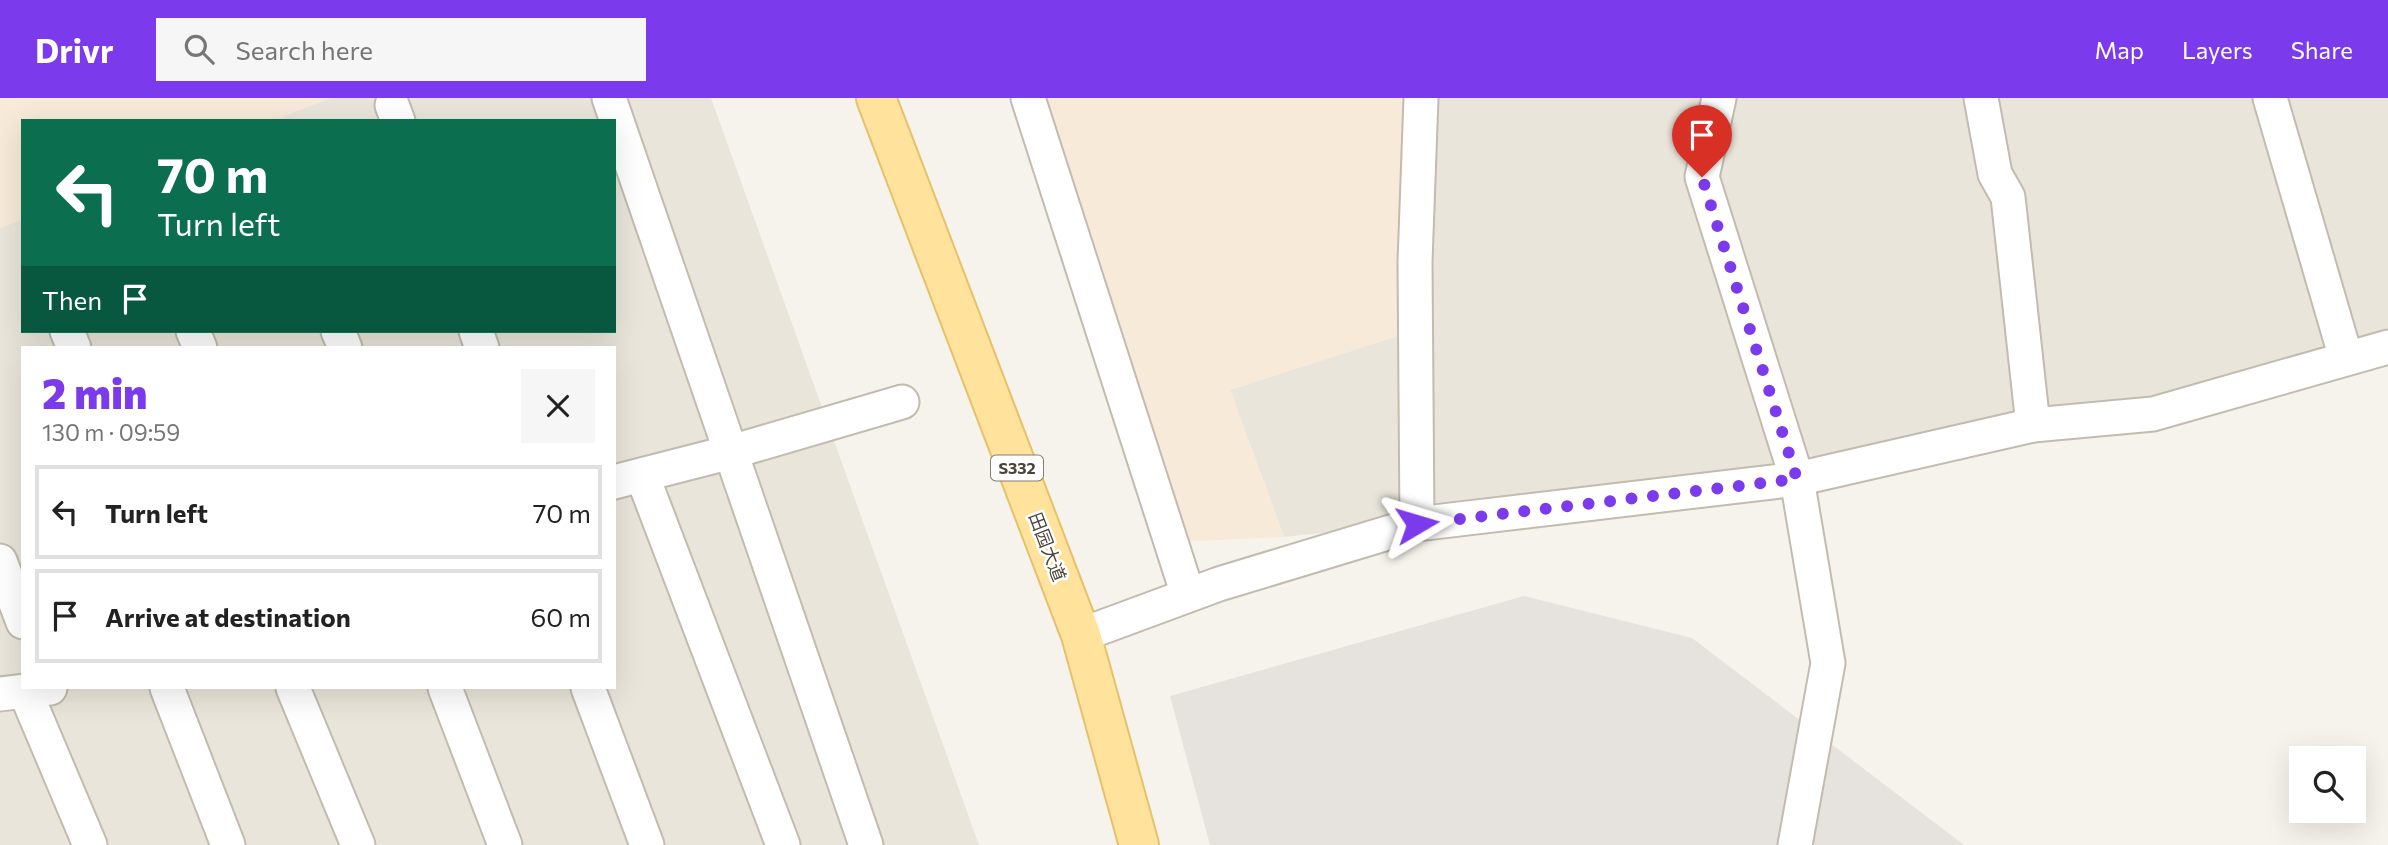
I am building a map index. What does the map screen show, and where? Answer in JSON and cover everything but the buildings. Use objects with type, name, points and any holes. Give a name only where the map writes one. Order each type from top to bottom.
[{"type":"main road","name":"田园大道","points":[[876,98],[1081,635],[1139,845]]},
{"type":"street","points":[[609,98],[866,845]]},
{"type":"street","points":[[1028,98],[1188,595]]},
{"type":"street","points":[[1417,524],[1415,262],[1420,98]]},
{"type":"street","points":[[1719,98],[1702,177],[1797,479],[1828,663],[1795,845]]},
{"type":"street","points":[[1981,98],[1995,174],[2008,197],[2033,425]]},
{"type":"street","points":[[2270,98],[2346,358]]},
{"type":"street","points":[[1081,635],[1188,595],[1417,524],[1797,479],[2033,425],[2153,414],[2388,347]]},
{"type":"street","points":[[783,845],[628,478],[731,452],[902,402]]},
{"type":"street","points":[[0,561],[21,617]]},
{"type":"street","points":[[167,689],[228,845]]},
{"type":"street","points":[[293,689],[358,845]]},
{"type":"street","points":[[445,689],[505,845]]},
{"type":"street","points":[[588,689],[647,845]]},
{"type":"street","points":[[34,690],[90,845]]},
{"type":"shaded area","points":[[0,98],[330,98],[277,119],[21,119],[21,220],[0,228]]},
{"type":"shaded area","points":[[330,98],[711,98],[979,845],[0,845],[0,228],[21,220],[21,333],[616,333],[616,119],[277,119]]},
{"type":"shaded area","points":[[1009,98],[1408,98],[1414,331],[1230,390],[1284,537],[1173,542]]},
{"type":"shaded area","points":[[1408,98],[2388,98],[2388,364],[1924,468],[1284,537],[1230,390],[1414,330]]},
{"type":"shaded area","points":[[1524,596],[1692,638],[1964,845],[1210,845],[1170,696]]},
{"type":"route","points":[[1417,524],[1797,479],[1702,177]]}]
